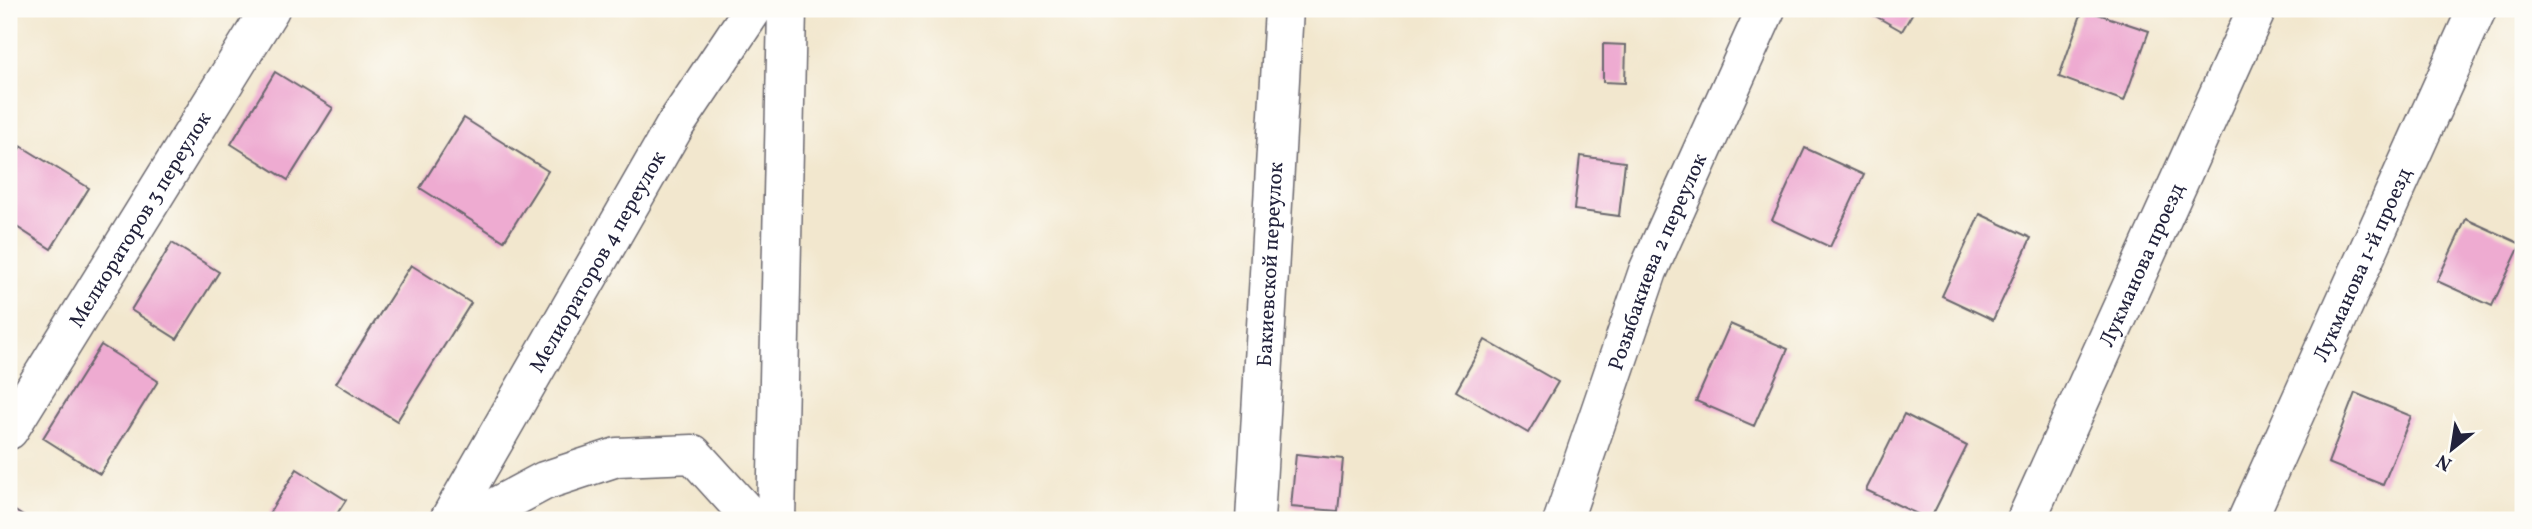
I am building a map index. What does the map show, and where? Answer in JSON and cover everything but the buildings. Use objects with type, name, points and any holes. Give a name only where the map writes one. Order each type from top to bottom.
[{"type":"street","name":"Мелиораторов 3 переулок","points":[[9,430],[270,9]]},
{"type":"street","name":"Мелиораторов 4 переулок","points":[[450,520],[676,124],[753,9]]},
{"type":"street","points":[[776,520],[787,9]]},
{"type":"street","name":"Бакиевской переулок","points":[[1255,520],[1283,9]]},
{"type":"street","name":"Розыбакиева 2 переулок","points":[[1563,520],[1647,271],[1766,9]]},
{"type":"street","name":"Лукманова проезд","points":[[2026,520],[2257,9]]},
{"type":"street","name":"Лукманова 1-й проезд","points":[[2247,520],[2477,9]]},
{"type":"street","points":[[471,520],[544,481],[617,457],[693,454],[753,520]]}]
